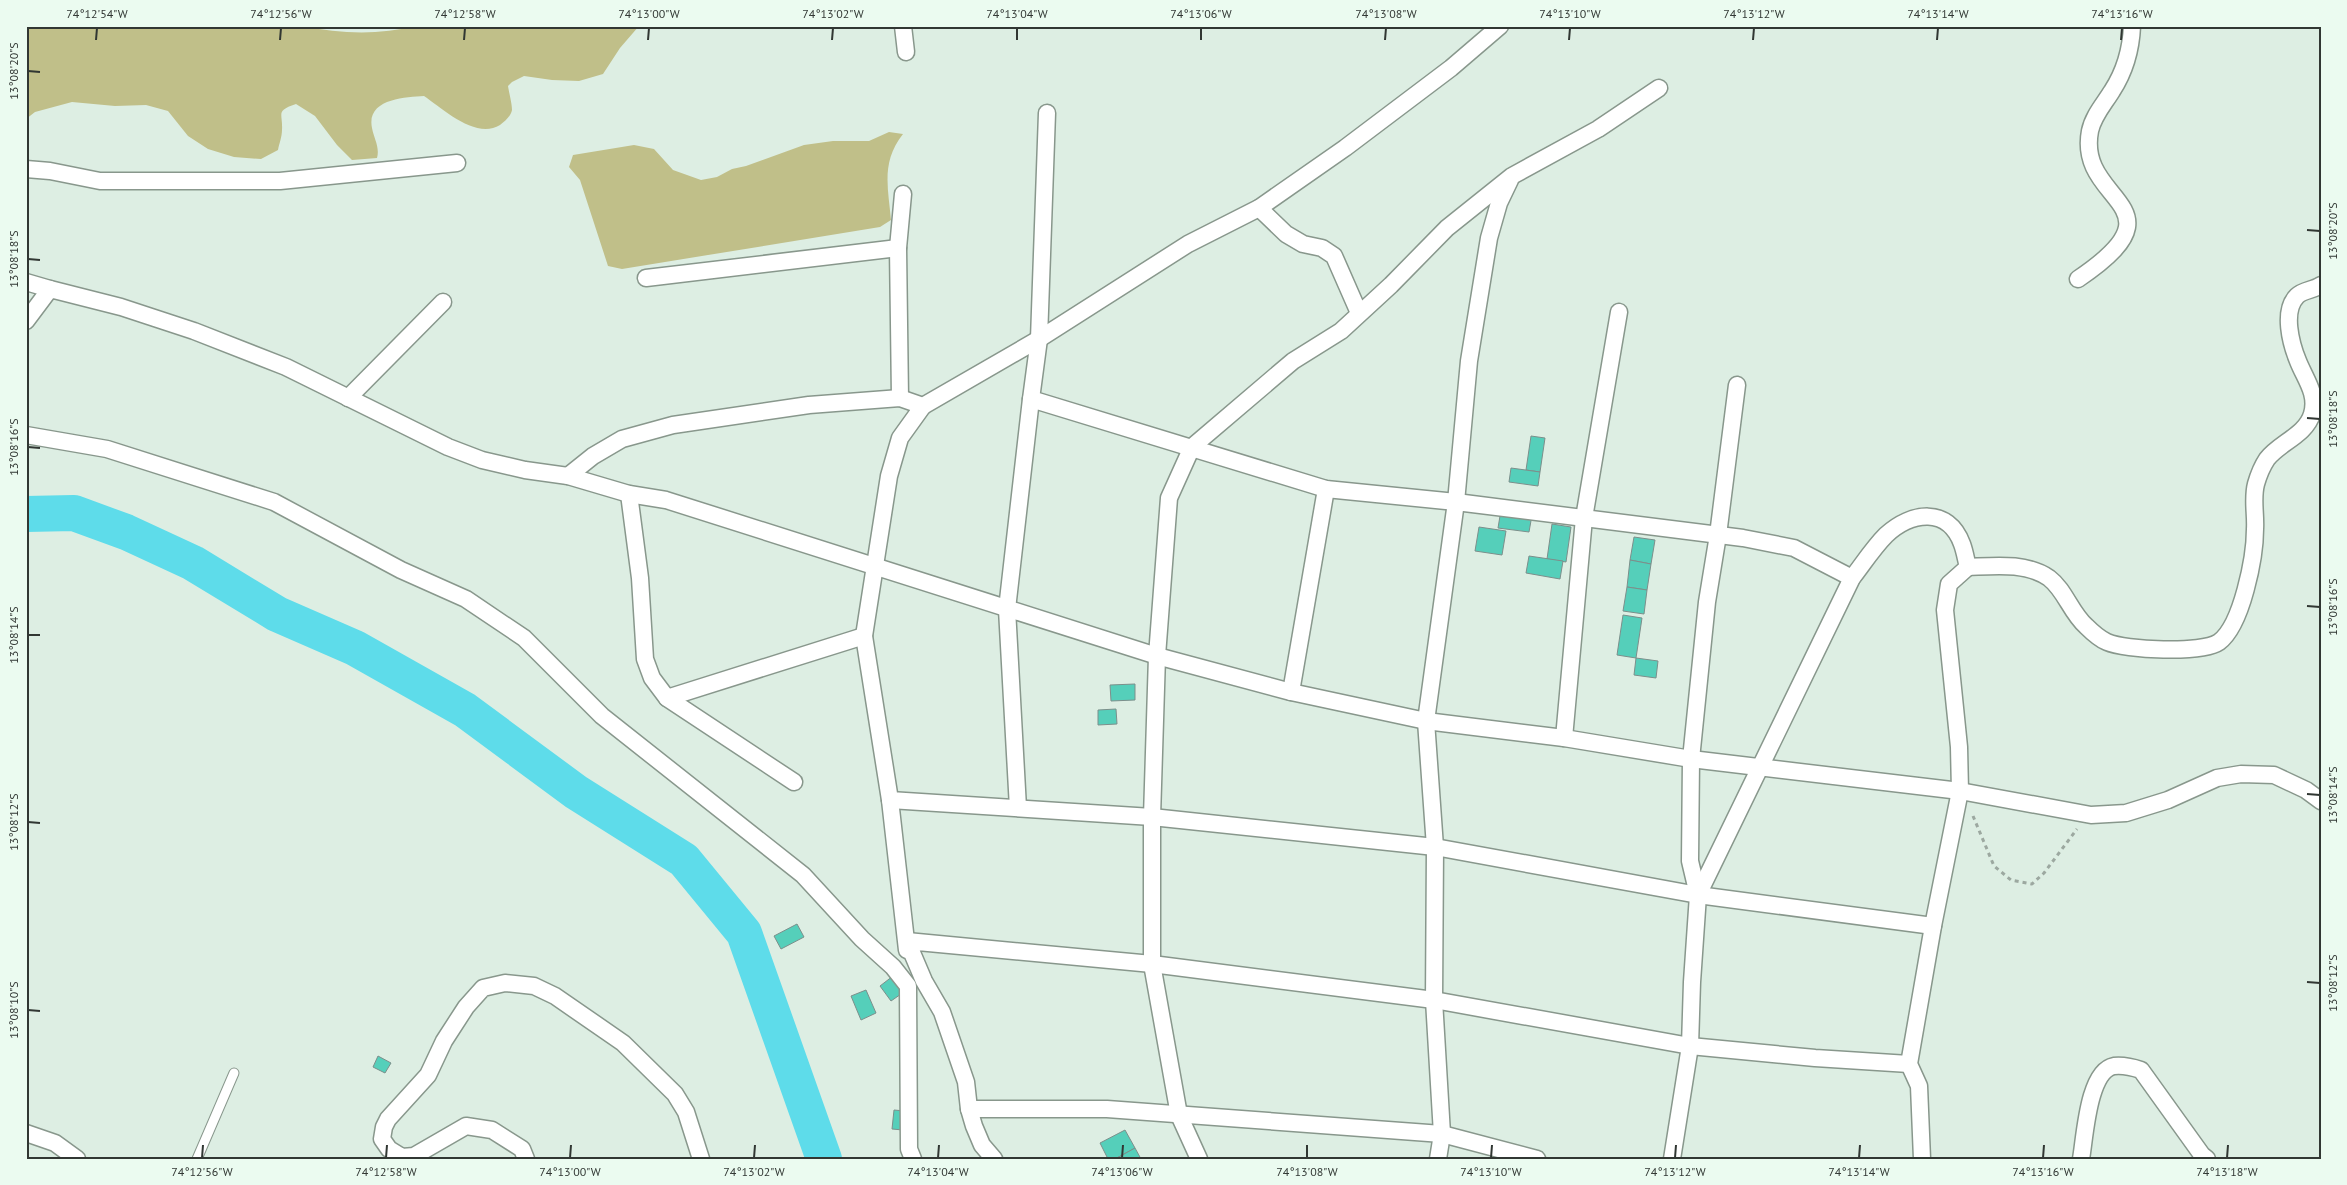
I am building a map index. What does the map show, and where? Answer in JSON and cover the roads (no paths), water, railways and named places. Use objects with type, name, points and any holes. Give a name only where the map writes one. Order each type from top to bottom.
[{"type":"street","points":[[903,26],[906,52]]},
{"type":"street","points":[[909,1156],[907,940],[890,800],[864,636],[889,476],[900,438],[923,406],[1039,339],[1188,244],[1259,208],[1345,148],[1451,68],[1500,26]]},
{"type":"street","points":[[2078,279],[2122,240],[2128,226],[2126,211],[2096,173],[2088,140],[2093,119],[2113,90],[2125,65],[2130,47],[2132,26]]},
{"type":"street","points":[[1199,1159],[1179,1115],[1152,964],[1152,817],[1157,656],[1168,498],[1192,447],[1293,361],[1340,331],[1391,285],[1447,228],[1512,176],[1598,129],[1659,88]]},
{"type":"street","points":[[1018,808],[1007,609],[1039,339],[1047,112]]},
{"type":"street","points":[[26,169],[50,171],[100,181],[280,181],[457,163]]},
{"type":"street","points":[[1438,1159],[1442,1134],[1434,1000],[1435,847],[1426,721],[1456,502],[1469,361],[1489,238],[1499,203],[1512,176]]},
{"type":"street","points":[[900,398],[898,248],[903,194]]},
{"type":"street","points":[[1259,208],[1286,234],[1303,244],[1322,248],[1334,256],[1359,312]]},
{"type":"street","points":[[646,278],[898,248]]},
{"type":"street","points":[[26,282],[120,307],[194,331],[286,367],[448,447],[482,460],[525,470],[568,476],[629,494],[666,500],[1157,656],[1291,692],[1426,721],[1564,738],[1691,759],[1960,791],[2091,815],[2126,814],[2168,800],[2217,778],[2241,774],[2274,775],[2306,790],[2321,801]]},
{"type":"street","points":[[1922,1159],[1919,1086],[1909,1064],[1933,926],[1960,791],[1959,747],[1945,610],[1949,584],[1968,567],[2028,568],[2049,578],[2067,599],[2084,625],[2107,642],[2123,646],[2184,650],[2218,643],[2229,630],[2246,587],[2256,528],[2254,507],[2256,484],[2267,460],[2302,430],[2312,415],[2314,396],[2297,361],[2290,331],[2290,307],[2298,295],[2321,284]]},
{"type":"street","points":[[26,320],[50,289]]},
{"type":"street","points":[[348,398],[443,302]]},
{"type":"street","points":[[1564,738],[1584,518],[1618,312]]},
{"type":"street","points":[[1672,1159],[1690,1046],[1698,895],[1690,862],[1691,759],[1707,602],[1718,536],[1737,385]]},
{"type":"street","points":[[568,476],[593,456],[622,439],[673,425],[810,405],[900,398],[923,406]]},
{"type":"street","points":[[1031,400],[1192,447],[1326,489],[1456,502],[1743,538],[1794,548],[1852,578]]},
{"type":"street","points":[[26,435],[107,449],[274,502],[401,570],[466,599],[524,638],[602,716],[803,876],[862,939],[893,967],[908,986]]},
{"type":"street","points":[[1291,692],[1326,489]]},
{"type":"street","points":[[629,494],[640,578],[645,659],[652,678],[667,698],[794,782]]},
{"type":"street","points":[[1698,895],[1852,578],[1888,534],[1909,520],[1931,515],[1951,528],[1962,543],[1968,567]]},
{"type":"street","points":[[667,698],[864,636]]},
{"type":"street","points":[[890,800],[1152,817],[1435,847],[1698,895],[1933,926]]},
{"type":"street","points":[[907,940],[1152,964],[1434,1000],[1690,1046],[1815,1058],[1909,1064]]},
{"type":"street","points":[[907,940],[946,1022],[966,1082],[969,1108],[982,1145],[994,1159]]},
{"type":"street","points":[[526,1159],[522,1149],[492,1130],[466,1126],[414,1156],[402,1157],[389,1150],[382,1139],[388,1119],[428,1075],[444,1041],[466,1007],[483,988],[505,983],[534,986],[555,996],[623,1043],[675,1094],[686,1112],[701,1159]]},
{"type":"street","points":[[2081,1159],[2093,1091],[2100,1075],[2112,1066],[2141,1070],[2202,1155],[2207,1159]]},
{"type":"street","points":[[969,1108],[1108,1110],[1442,1134],[1537,1159]]},
{"type":"street","points":[[26,1133],[55,1143],[77,1159]]},
{"type":"lane","points":[[197,1159],[234,1073]]},
{"type":"waterway","points":[[26,514],[74,513],[126,532],[193,563],[277,614],[355,648],[465,710],[576,792],[684,860],[744,933],[824,1159]]}]
